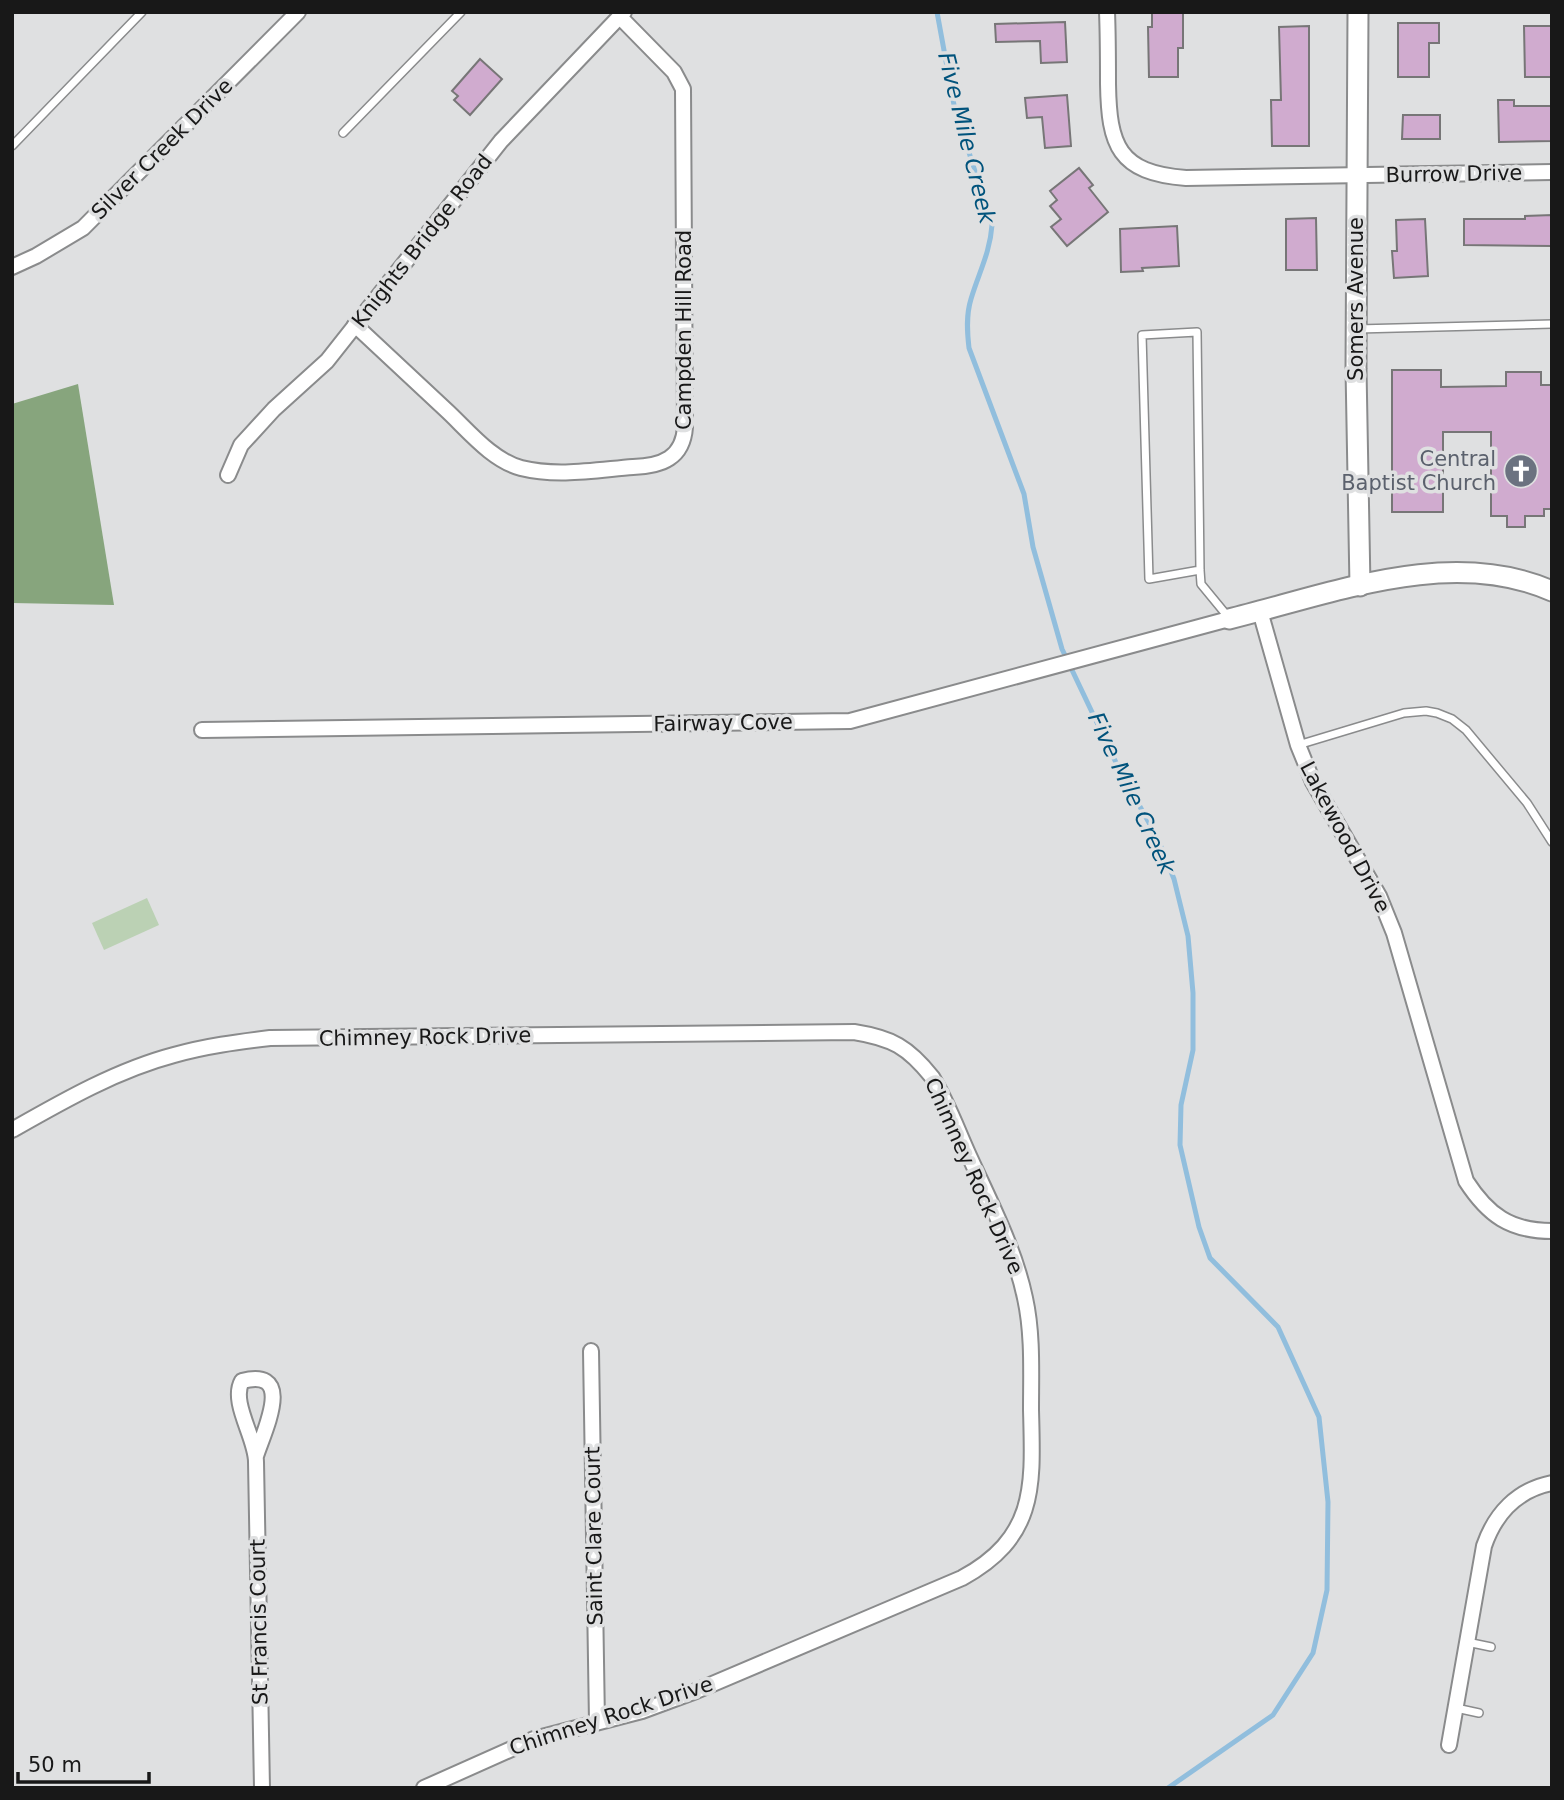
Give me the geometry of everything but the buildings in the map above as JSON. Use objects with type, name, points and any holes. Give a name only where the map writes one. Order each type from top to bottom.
[{"type":"street","name":"Silver Creek Drive","points":[[12,267],[83,228],[298,12]]},
{"type":"street","name":"Burrow Drive","points":[[1107,12],[1111,130],[1124,156],[1148,172],[1163,177],[1185,178],[1552,172]]},
{"type":"street","name":"Somers Avenue","points":[[1357,12],[1356,329],[1360,586]]},
{"type":"street","name":"Campden Hill Road","points":[[355,325],[491,451],[519,467],[547,472],[645,467],[666,461],[677,452],[684,439],[685,427],[684,102],[680,81],[674,72],[622,15]]},
{"type":"street","name":"Knights Bridge Road","points":[[228,475],[241,445],[327,361],[500,141],[622,15]]},
{"type":"street","points":[[1229,619],[1360,586],[1439,571],[1500,576],[1552,591]]},
{"type":"street","name":"Lakewood Drive","points":[[1260,611],[1298,745],[1325,806],[1379,896],[1394,933],[1466,1181],[1479,1202],[1504,1222],[1528,1229],[1552,1231]]},
{"type":"street","name":"Fairway Cove","points":[[202,730],[850,721],[1229,619]]},
{"type":"street","name":"Chimney Rock Drive","points":[[12,1130],[126,1071],[172,1055],[219,1044],[270,1038],[854,1032],[891,1040],[916,1058],[936,1084],[1015,1262],[1030,1329],[1033,1471],[1027,1505],[1010,1540],[992,1559],[962,1578],[696,1691],[642,1711],[534,1739],[424,1788]]},
{"type":"street","name":"Saint Clare Court","points":[[591,1350],[597,1722]]},
{"type":"street","points":[[251,1378],[266,1381],[273,1389],[274,1399],[256,1456],[239,1402],[238,1388],[242,1381],[251,1378]]},
{"type":"street","name":"St Francis Court","points":[[256,1456],[262,1788]]},
{"type":"street","points":[[1450,1745],[1484,1546],[1490,1529],[1502,1512],[1520,1495],[1552,1483]]},
{"type":"lane","points":[[12,146],[142,12]]},
{"type":"lane","points":[[343,133],[461,12]]},
{"type":"lane","points":[[1356,329],[1552,324]]},
{"type":"lane","points":[[1200,570],[1149,579],[1142,335],[1197,332],[1200,570],[1200,584],[1229,619]]},
{"type":"lane","points":[[1298,745],[1404,713],[1437,713],[1452,719],[1466,730],[1527,803],[1552,842]]},
{"type":"lane","points":[[1467,1642],[1491,1647]]},
{"type":"lane","points":[[1456,1708],[1479,1713]]},
{"type":"green space","points":[[78,384],[114,605],[12,603],[12,404]]},
{"type":"green space","points":[[147,898],[159,925],[104,950],[92,923]]},
{"type":"waterway","name":"Five Mile Creek","points":[[937,12],[954,105],[992,225],[987,254],[969,305],[969,348],[1024,494],[1033,547],[1062,649],[1120,771],[1157,837],[1174,879],[1188,936],[1193,993],[1193,1050],[1181,1105],[1180,1145],[1199,1227],[1210,1258],[1278,1327],[1319,1417],[1328,1502],[1327,1590],[1313,1653],[1273,1715],[1168,1788]]},
{"type":"place","name":"Central Baptist Church","points":[[1521,471]]}]
